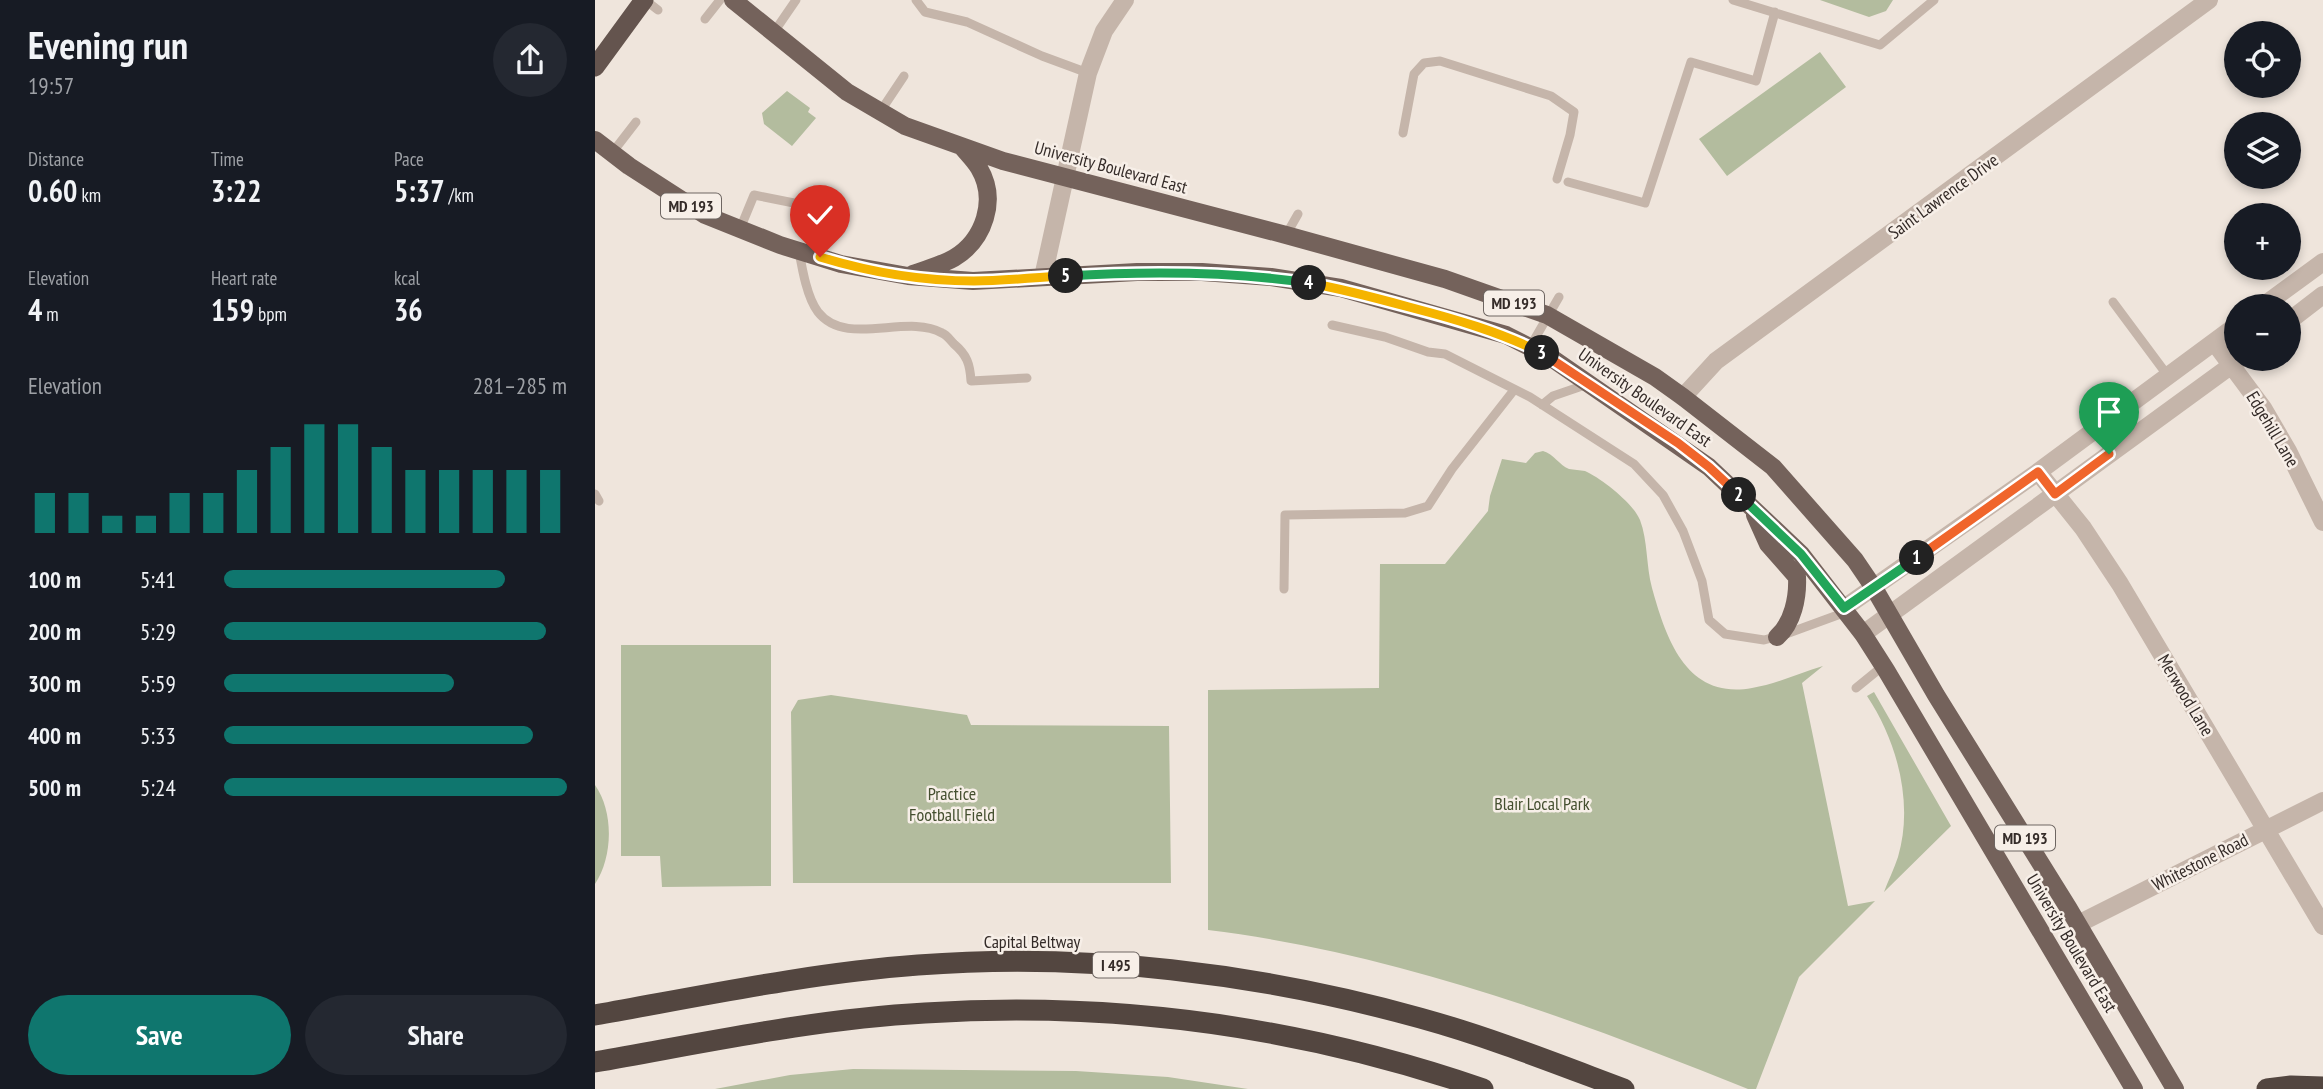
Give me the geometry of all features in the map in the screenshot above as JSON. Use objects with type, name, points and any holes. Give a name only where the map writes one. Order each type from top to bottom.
[{"type":"highway","points":[[595,67],[649,3]]},
{"type":"highway","name":"Capital Beltway","points":[[595,1015],[822,976],[919,965],[1020,962],[1112,965],[1212,975],[1312,992],[1421,1018],[1624,1089]]},
{"type":"highway","points":[[595,1062],[832,1023],[923,1013],[1022,1010],[1110,1013],[1213,1023],[1303,1038],[1412,1065],[1483,1089]]},
{"type":"highway","points":[[595,1074],[723,1040]]},
{"type":"highway","points":[[2267,1089],[2291,1086],[2323,1087]]},
{"type":"main road","name":"University Boulevard East","points":[[733,0],[847,92],[905,126],[1003,161],[1445,279],[1547,315],[1655,377],[1683,397],[1773,467],[1855,559],[2175,1089]]},
{"type":"main road","name":"University Boulevard East","points":[[595,140],[705,215],[841,264],[908,276],[974,281],[1137,272],[1202,272],[1271,277],[1341,288],[1506,335],[1553,359],[1709,467],[1801,554],[1863,634],[1883,666],[2134,1089]]},
{"type":"main road","points":[[908,276],[953,259],[969,246],[982,228],[988,205],[985,182],[979,167],[962,147]]},
{"type":"main road","points":[[1752,508],[1768,544],[1797,577],[1797,595],[1791,614],[1784,631],[1777,637]]},
{"type":"street","name":"Saint Lawrence Drive","points":[[1683,397],[1716,361],[2209,0]]},
{"type":"street","points":[[1043,277],[1088,73],[1100,39],[1117,4]]},
{"type":"street","points":[[2279,294],[2323,262]]},
{"type":"street","points":[[2301,312],[2323,295]]},
{"type":"street","points":[[1845,610],[2224,335]]},
{"type":"street","name":"Edgehill Lane","points":[[2214,342],[2224,351]]},
{"type":"street","points":[[1863,634],[2224,371]]},
{"type":"street","name":"Edgehill Lane","points":[[2241,371],[2288,451],[2323,522]]},
{"type":"street","name":"Merwood Lane","points":[[2038,472],[2083,528],[2120,584],[2323,926]]},
{"type":"street","name":"Whitestone Road","points":[[2078,925],[2263,829],[2323,801]]},
{"type":"lane","points":[[705,19],[720,0]]},
{"type":"lane","points":[[774,32],[796,0]]},
{"type":"lane","points":[[916,0],[925,12],[967,22],[1042,56],[1088,73]]},
{"type":"lane","points":[[1733,0],[1880,46],[1934,0]]},
{"type":"lane","points":[[1568,182],[1645,203],[1691,62],[1756,81],[1775,12]]},
{"type":"lane","points":[[1403,133],[1414,74],[1424,63],[1440,61],[1551,96],[1574,111],[1557,179]]},
{"type":"lane","points":[[880,112],[904,76]]},
{"type":"lane","points":[[612,153],[636,122]]},
{"type":"lane","points":[[740,229],[754,195],[795,204]]},
{"type":"lane","points":[[1286,235],[1298,214]]},
{"type":"lane","points":[[799,251],[817,312],[833,325],[862,329],[926,328],[943,333],[965,353],[971,381],[1027,378]]},
{"type":"lane","points":[[806,282],[806,301]]},
{"type":"lane","points":[[1530,347],[1559,297]]},
{"type":"lane","points":[[2113,302],[2168,376]]},
{"type":"lane","points":[[1332,325],[1385,337],[1428,352],[1445,354],[1542,405],[1634,464],[1663,495],[1683,531],[1696,564],[1709,620],[1725,634],[1765,640],[1845,610]]},
{"type":"lane","points":[[1542,405],[1553,396],[1588,384]]},
{"type":"lane","points":[[1284,589],[1285,515],[1405,513],[1428,506],[1452,469],[1514,390]]},
{"type":"lane","points":[[1856,688],[1883,666]]},
{"type":"green space","points":[[1820,0],[1893,0],[1886,11],[1869,17]]},
{"type":"green space","points":[[1820,52],[1846,87],[1727,176],[1699,139]]},
{"type":"green space","points":[[787,91],[810,108],[808,112],[816,118],[792,146],[764,124],[762,113]]},
{"type":"green space","name":"Blair Local Park","points":[[1543,451],[1569,469],[1585,471],[1599,479],[1624,499],[1636,513],[1644,536],[1652,588],[1664,626],[1682,661],[1695,675],[1710,684],[1729,689],[1752,688],[1823,666],[1802,683],[1848,906],[1875,901],[1799,977],[1756,1089],[1748,1089],[1550,1014],[1415,972],[1278,941],[1208,930],[1208,690],[1379,688],[1380,564],[1445,564],[1488,511],[1502,459],[1526,463],[1535,453]]},
{"type":"green space","points":[[621,645],[771,645],[771,886],[662,887],[660,856],[621,856]]},
{"type":"green space","points":[[1874,692],[1951,826],[1884,892],[1898,857],[1904,815],[1903,794],[1894,752],[1867,696]]},
{"type":"green space","name":"Practice Football Field","points":[[831,695],[967,715],[971,725],[1169,726],[1171,883],[793,883],[791,712],[798,700]]},
{"type":"green space","points":[[595,785],[606,808],[609,834],[605,861],[595,884]]},
{"type":"green space","points":[[853,1069],[1076,1071],[1168,1077],[1248,1089],[715,1089],[790,1075]]},
{"type":"route","points":[[820,257],[841,264],[908,276],[974,281],[1137,272],[1202,272],[1271,277],[1341,288],[1506,335],[1553,359],[1709,467],[1801,554],[1844,608],[2038,472],[2055,494],[2109,454]]}]
